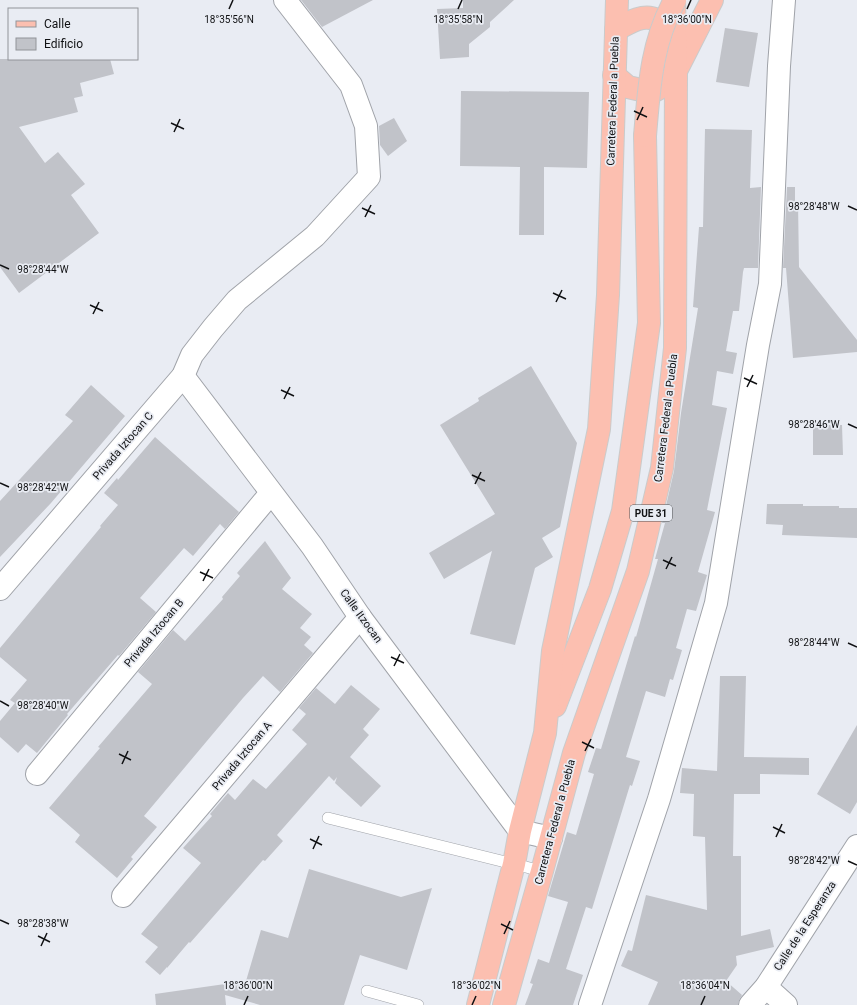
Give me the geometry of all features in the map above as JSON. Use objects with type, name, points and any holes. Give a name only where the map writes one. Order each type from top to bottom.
[{"type":"main road","name":"Carretera Federal a Puebla","points":[[478,1005],[514,864],[520,831],[544,733],[553,651],[599,429],[608,295],[617,0]]},
{"type":"main road","name":"Carretera Federal a Puebla","points":[[504,1005],[574,753],[638,571],[662,468],[675,348],[675,0]]},
{"type":"main road","points":[[544,733],[600,590],[623,511],[649,323],[645,136],[650,79],[656,48],[666,16],[675,0]]},
{"type":"main road","points":[[614,76],[628,87],[641,90],[656,90],[665,85],[676,71],[712,0]]},
{"type":"main road","points":[[616,30],[630,22],[643,18],[657,20],[675,34]]},
{"type":"street","points":[[184,376],[192,354],[237,300],[315,236],[369,177],[366,126],[351,85],[284,0]]},
{"type":"street","points":[[590,1005],[659,799],[716,603],[770,284],[779,66],[784,0]]},
{"type":"street","name":"Calle Itzocan","points":[[184,376],[312,546],[360,617],[520,831]]},
{"type":"street","name":"Privada Iztocan C","points":[[0,589],[184,376]]},
{"type":"street","name":"Privada Iztocan B","points":[[37,774],[272,493]]},
{"type":"street","name":"Privada Iztocan A","points":[[123,896],[360,617]]},
{"type":"street","points":[[520,831],[551,838]]},
{"type":"street","name":"Calle de la Esperanza","points":[[750,1005],[775,998],[857,846]]},
{"type":"lane","points":[[328,818],[542,871]]},
{"type":"lane","points":[[367,991],[418,1005]]},
{"type":"building","points":[[301,0],[373,0],[322,27]]},
{"type":"building","points":[[463,0],[514,0],[490,22],[490,27],[469,44],[469,57],[440,59],[437,9],[463,8]]},
{"type":"building","points":[[725,28],[758,33],[749,87],[716,82]]},
{"type":"building","points":[[0,59],[110,60],[114,74],[80,83],[83,96],[74,98],[78,112],[19,127],[45,163],[58,152],[85,184],[71,195],[99,233],[19,293],[0,267]]},
{"type":"building","points":[[461,91],[589,92],[587,168],[544,167],[544,235],[519,235],[520,167],[460,166]]},
{"type":"building","points":[[394,118],[407,141],[388,156],[380,145],[379,126]]},
{"type":"building","points":[[705,129],[752,130],[750,188],[761,187],[758,268],[744,268],[739,311],[733,311],[726,351],[737,353],[733,374],[717,371],[712,405],[727,408],[707,510],[715,512],[698,572],[707,575],[696,611],[687,609],[676,648],[682,650],[673,680],[670,679],[665,697],[646,691],[626,757],[640,761],[632,786],[630,785],[592,909],[586,907],[566,969],[583,975],[573,1005],[525,1005],[533,984],[530,983],[538,959],[549,963],[568,902],[548,896],[567,832],[576,835],[594,774],[588,772],[596,748],[601,749],[635,636],[636,637],[658,559],[655,559],[665,523],[662,523],[674,471],[681,413],[698,308],[693,307],[699,227],[703,227]]},
{"type":"building","points":[[787,187],[795,187],[795,202],[798,202],[799,267],[857,340],[857,352],[793,358],[786,268],[783,268]]},
{"type":"building","points":[[531,366],[577,443],[560,527],[542,538],[553,557],[535,568],[515,645],[470,634],[492,551],[444,579],[429,553],[495,514],[440,425],[479,401],[478,398]]},
{"type":"building","points":[[91,385],[125,416],[51,503],[0,557],[0,501],[73,421],[65,415]]},
{"type":"building","points":[[813,425],[842,425],[843,455],[813,455]]},
{"type":"building","points":[[155,437],[239,512],[225,529],[220,524],[193,556],[184,548],[140,598],[156,612],[67,714],[68,715],[37,753],[26,744],[18,753],[0,737],[0,721],[15,703],[10,700],[27,680],[0,657],[0,648],[118,505],[104,493],[117,478],[118,480]]},
{"type":"building","points":[[767,504],[803,504],[803,506],[839,506],[839,508],[857,508],[857,538],[782,535],[783,525],[766,524]]},
{"type":"building","points":[[265,541],[291,578],[282,589],[312,614],[300,628],[311,637],[304,645],[313,653],[280,692],[263,676],[243,698],[144,816],[157,827],[131,857],[133,859],[117,878],[75,842],[80,835],[49,808],[100,748],[98,747],[152,684],[138,672],[173,630],[185,641],[223,599],[222,597],[240,576],[237,573]]},
{"type":"building","points":[[720,676],[746,676],[744,757],[809,758],[809,775],[760,774],[760,794],[734,794],[733,856],[741,856],[741,936],[770,929],[774,947],[736,956],[737,965],[726,981],[742,995],[738,1005],[648,1005],[658,982],[621,966],[628,950],[632,951],[646,895],[707,910],[705,837],[693,836],[694,794],[680,793],[682,768],[717,771]]},
{"type":"building","points":[[351,685],[380,709],[363,729],[369,735],[350,757],[381,786],[361,807],[335,783],[337,777],[334,781],[329,776],[277,835],[283,841],[265,861],[263,860],[160,975],[145,962],[158,947],[141,934],[201,863],[183,848],[212,816],[210,814],[228,793],[235,800],[253,779],[266,789],[307,744],[292,730],[306,714],[299,708],[316,688],[335,704]]},
{"type":"building","points":[[857,725],[857,802],[850,814],[817,794]]},
{"type":"building","points":[[309,869],[401,897],[432,888],[407,970],[360,955],[344,1005],[260,1005],[225,995],[226,1005],[156,1005],[155,994],[246,981],[261,930],[288,938]]}]
